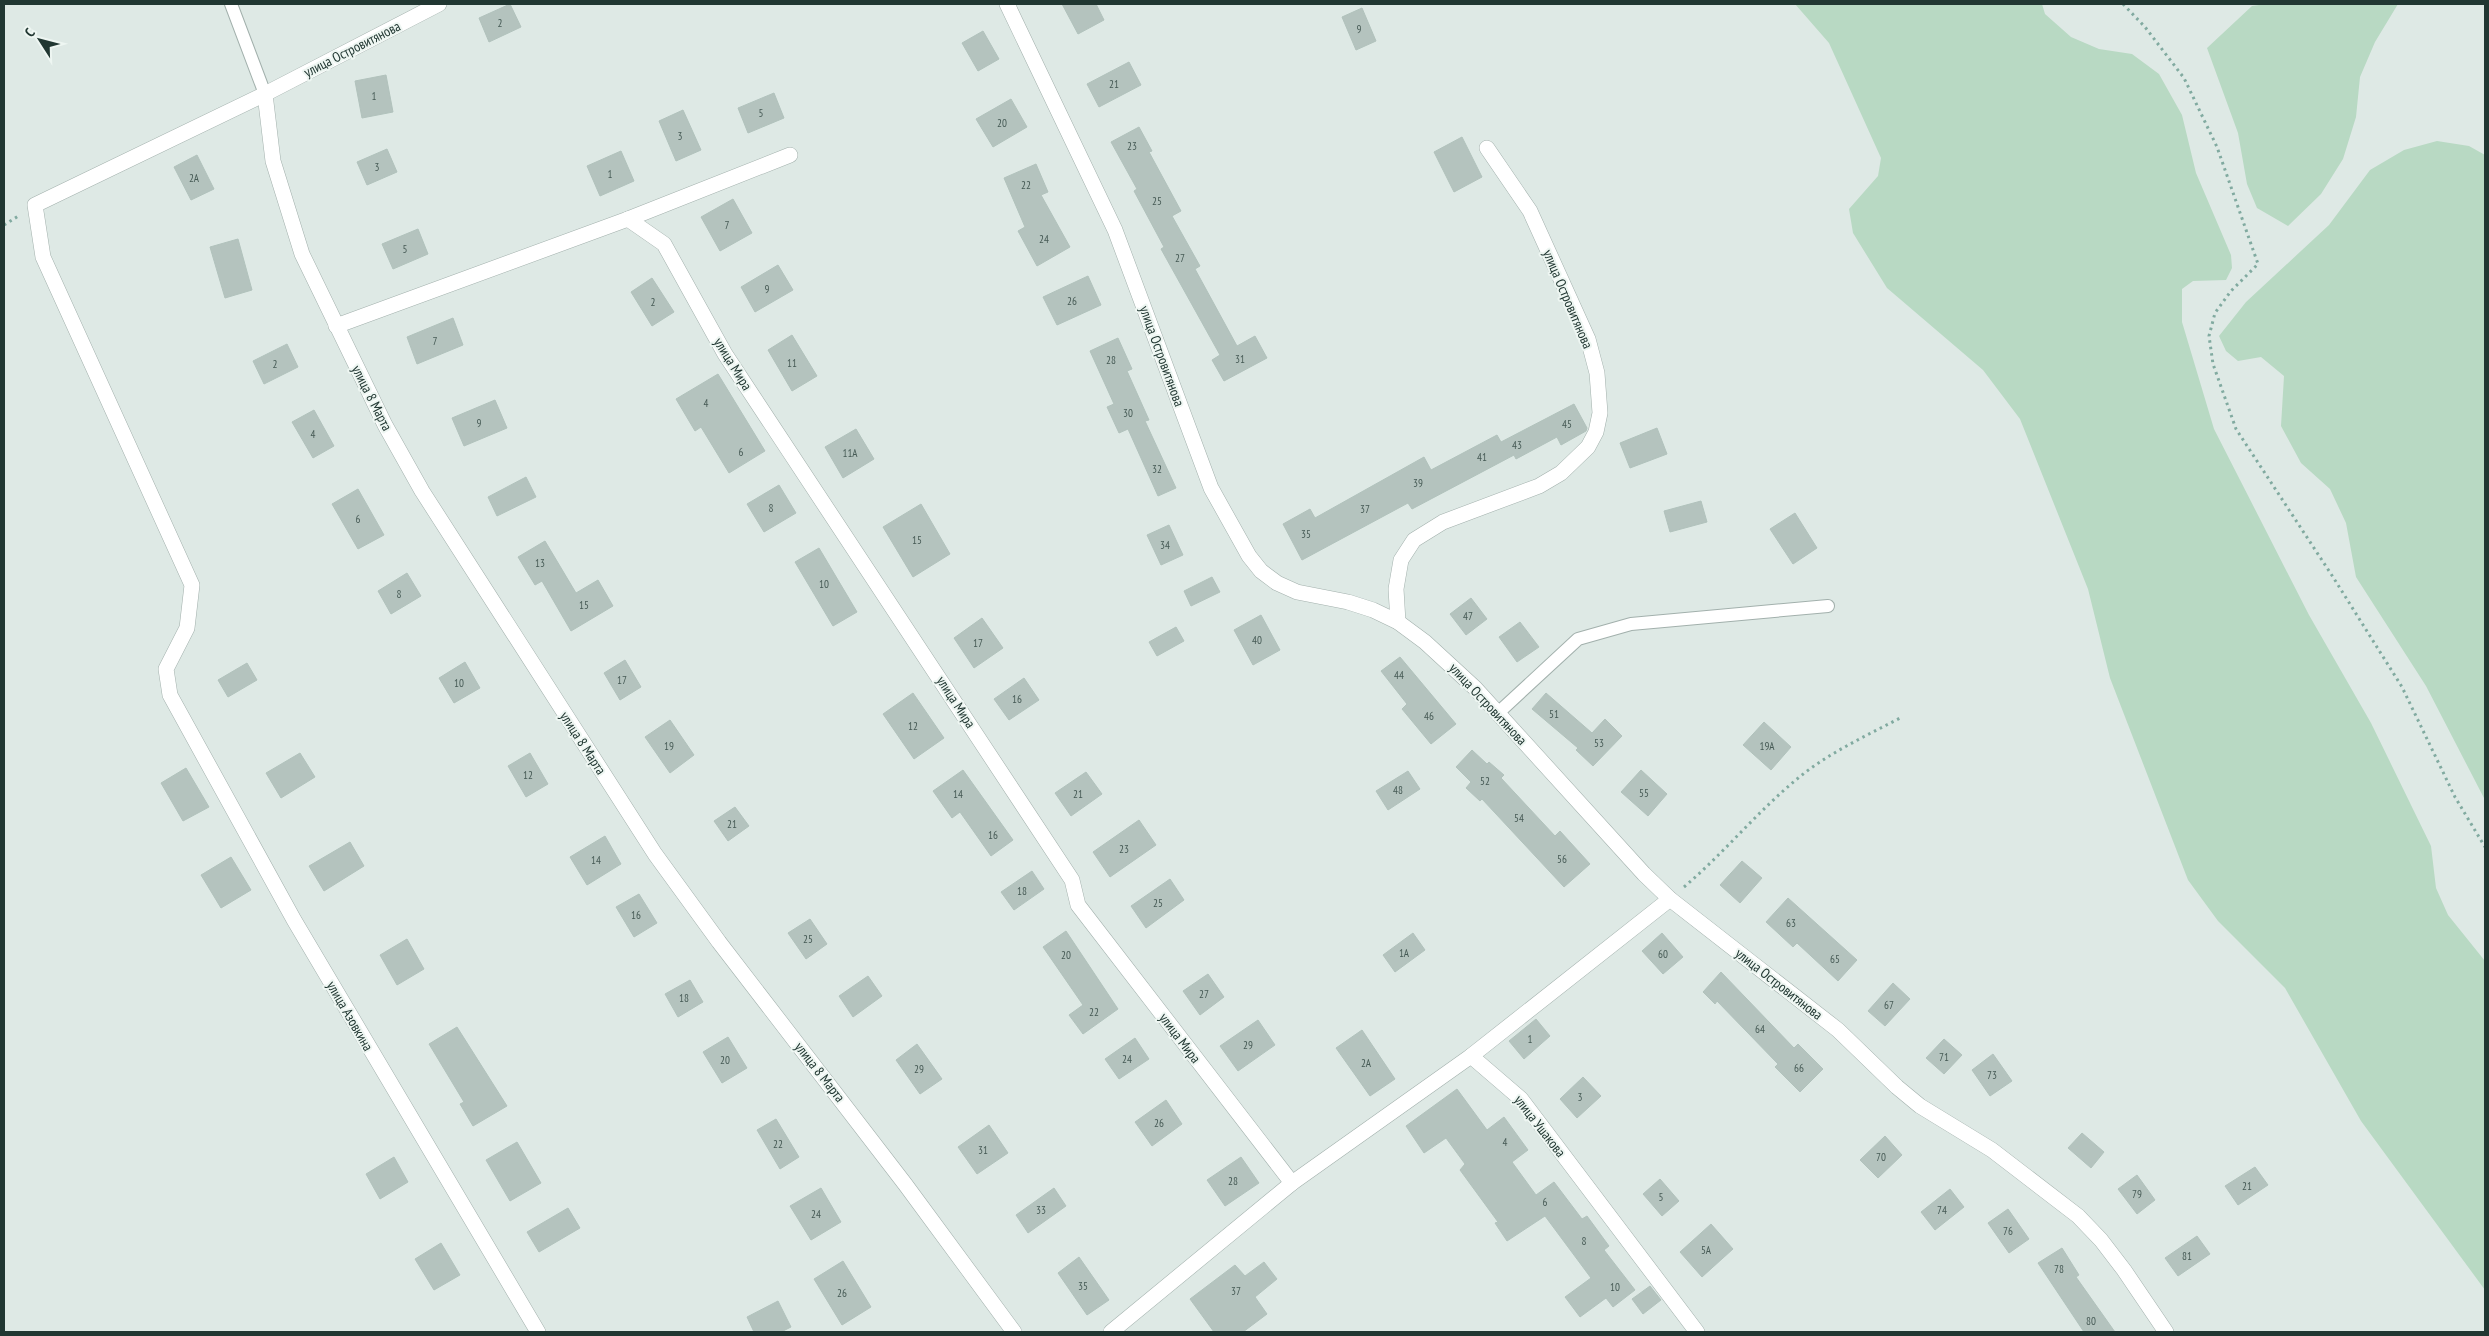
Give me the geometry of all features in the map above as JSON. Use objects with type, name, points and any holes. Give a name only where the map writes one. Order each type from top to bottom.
[{"type":"street","name":"улица Островитянова","points":[[170,695],[166,669],[187,628],[192,585],[43,257],[35,205],[266,94],[439,4]]},
{"type":"street","name":"улица Островитянова","points":[[1007,4],[1115,230],[1211,488],[1249,556],[1261,572],[1277,583],[1297,592],[1348,602],[1398,622],[1452,665],[1644,874],[1670,899],[1838,1030],[1897,1087],[1920,1106],[1992,1150],[2078,1216],[2101,1240],[2124,1270],[2166,1332]]},
{"type":"street","name":"улица 8 Марта","points":[[266,94],[273,161],[285,207],[302,254],[385,425],[422,491],[655,854],[719,942],[906,1184],[1014,1332]]},
{"type":"street","name":"улица Островитянова","points":[[1398,622],[1396,589],[1401,560],[1414,540],[1444,522],[1539,486],[1561,473],[1578,459],[1588,447],[1596,432],[1600,413],[1598,380],[1588,339],[1530,211],[1486,148]]},
{"type":"street","points":[[336,326],[628,219],[790,155]]},
{"type":"street","name":"улица Мира","points":[[628,219],[664,244],[725,354],[1072,880],[1078,905],[1292,1183]]},
{"type":"street","name":"улица Азовкина","points":[[170,695],[294,920],[538,1332]]},
{"type":"street","points":[[1111,1332],[1292,1183],[1471,1056],[1670,899]]},
{"type":"street","name":"улица Ушакова","points":[[1471,1056],[1521,1099],[1697,1332]]},
{"type":"lane","points":[[232,4],[266,94]]},
{"type":"lane","points":[[1498,714],[1578,639],[1631,624],[1828,606]]},
{"type":"path","points":[[2123,4],[2145,27],[2184,78],[2217,147],[2258,264],[2231,291],[2215,313],[2209,336],[2213,364],[2236,429],[2333,577],[2402,688],[2455,797],[2485,847]]},
{"type":"path","points":[[1670,899],[1798,778],[1820,762],[1902,717]]},
{"type":"green space","points":[[1795,4],[2042,4],[2045,14],[2071,37],[2099,49],[2132,54],[2159,74],[2182,115],[2196,173],[2231,255],[2232,268],[2226,280],[2193,281],[2182,289],[2182,322],[2214,429],[2309,615],[2371,723],[2431,846],[2436,888],[2448,915],[2485,961],[2485,1290],[2361,1121],[2285,988],[2218,921],[2188,880],[2110,678],[2088,589],[2020,419],[1983,370],[1887,288],[1853,233],[1849,209],[1878,176],[1881,158],[1829,43]]},
{"type":"green space","points":[[2266,4],[2398,4],[2375,42],[2360,77],[2356,117],[2343,159],[2321,194],[2288,226],[2257,208],[2247,184],[2238,133],[2207,48],[2252,6]]},
{"type":"green space","points":[[2437,141],[2469,146],[2485,155],[2485,800],[2426,686],[2356,577],[2346,523],[2330,489],[2301,463],[2281,426],[2284,376],[2261,357],[2238,361],[2226,351],[2219,336],[2246,302],[2329,225],[2370,170],[2404,150]]},
{"type":"building","points":[[510,4],[521,27],[489,42],[479,18]]},
{"type":"building","points":[[1062,4],[1096,4],[1104,20],[1078,34]]},
{"type":"building","points":[[1362,8],[1376,41],[1356,50],[1342,17]]},
{"type":"building","points":[[983,31],[999,59],[978,71],[962,43]]},
{"type":"building","points":[[1129,62],[1141,85],[1099,107],[1087,84]]},
{"type":"building","points":[[386,75],[393,112],[362,118],[355,81]]},
{"type":"building","points":[[774,93],[784,118],[748,133],[738,108]]},
{"type":"building","points":[[1011,99],[1027,127],[993,147],[976,119]]},
{"type":"building","points":[[683,110],[701,150],[676,161],[659,121]]},
{"type":"building","points":[[1139,127],[1152,151],[1149,152],[1181,211],[1172,216],[1200,266],[1195,269],[1237,346],[1255,336],[1267,358],[1224,381],[1212,360],[1220,355],[1161,249],[1164,247],[1134,191],[1137,189],[1111,142]]},
{"type":"building","points":[[1462,137],[1482,177],[1454,192],[1434,152]]},
{"type":"building","points":[[387,149],[397,172],[367,185],[357,162]]},
{"type":"building","points":[[621,151],[634,181],[600,196],[587,166]]},
{"type":"building","points":[[197,155],[214,189],[191,200],[174,167]]},
{"type":"building","points":[[1036,164],[1048,192],[1041,195],[1070,247],[1037,266],[1018,231],[1025,227],[1004,178]]},
{"type":"building","points":[[733,199],[752,233],[720,251],[701,217]]},
{"type":"building","points":[[418,229],[428,254],[393,269],[382,244]]},
{"type":"building","points":[[238,239],[252,290],[225,298],[210,247]]},
{"type":"building","points":[[778,265],[793,290],[755,312],[741,287]]},
{"type":"building","points":[[1088,276],[1101,305],[1057,325],[1043,297]]},
{"type":"building","points":[[652,278],[674,312],[652,326],[631,292]]},
{"type":"building","points":[[453,318],[463,345],[417,364],[407,337]]},
{"type":"building","points":[[792,335],[817,376],[792,391],[768,350]]},
{"type":"building","points":[[1118,338],[1132,369],[1127,371],[1149,420],[1145,421],[1176,488],[1158,496],[1128,429],[1119,433],[1107,407],[1114,404],[1090,351]]},
{"type":"building","points":[[287,344],[298,367],[264,384],[253,361]]},
{"type":"building","points":[[718,374],[765,451],[729,473],[701,427],[695,431],[676,399]]},
{"type":"building","points":[[495,400],[507,428],[464,446],[452,418]]},
{"type":"building","points":[[1574,404],[1587,428],[1586,431],[1561,445],[1557,437],[1516,459],[1514,455],[1412,509],[1408,503],[1302,560],[1283,524],[1310,509],[1315,518],[1424,457],[1431,470],[1497,435],[1501,442]]},
{"type":"building","points":[[314,410],[334,446],[313,458],[292,422]]},
{"type":"building","points":[[1657,428],[1667,454],[1630,468],[1620,443]]},
{"type":"building","points":[[856,429],[874,459],[843,478],[825,447]]},
{"type":"building","points":[[526,477],[536,497],[497,516],[488,497]]},
{"type":"building","points":[[779,485],[796,513],[764,532],[747,504]]},
{"type":"building","points":[[358,489],[384,535],[358,549],[332,504]]},
{"type":"building","points":[[1701,501],[1707,522],[1670,532],[1664,511]]},
{"type":"building","points":[[921,504],[950,554],[913,577],[883,527]]},
{"type":"building","points":[[1795,513],[1817,548],[1793,564],[1770,529]]},
{"type":"building","points":[[1169,525],[1183,555],[1161,565],[1147,535]]},
{"type":"building","points":[[545,541],[576,593],[598,580],[613,606],[571,631],[542,581],[535,585],[518,557]]},
{"type":"building","points":[[819,548],[857,612],[833,626],[795,562]]},
{"type":"building","points":[[407,573],[421,596],[391,614],[378,591]]},
{"type":"building","points":[[1212,577],[1220,592],[1191,606],[1184,591]]},
{"type":"building","points":[[1471,598],[1487,619],[1466,635],[1450,614]]},
{"type":"building","points":[[1261,615],[1280,650],[1253,665],[1234,630]]},
{"type":"building","points":[[982,618],[1003,648],[974,668],[954,638]]},
{"type":"building","points":[[1520,622],[1539,647],[1517,662],[1499,637]]},
{"type":"building","points":[[1176,627],[1184,641],[1157,656],[1149,642]]},
{"type":"building","points":[[1400,657],[1456,724],[1431,744],[1402,709],[1407,704],[1381,671]]},
{"type":"building","points":[[625,660],[641,687],[620,700],[604,673]]},
{"type":"building","points":[[465,662],[480,688],[454,703],[439,678]]},
{"type":"building","points":[[247,663],[257,680],[228,697],[218,680]]},
{"type":"building","points":[[1024,678],[1039,700],[1009,720],[994,699]]},
{"type":"building","points":[[913,693],[944,738],[914,759],[883,714]]},
{"type":"building","points":[[1546,693],[1592,733],[1605,719],[1622,736],[1593,766],[1576,750],[1578,748],[1532,709]]},
{"type":"building","points":[[670,720],[694,755],[670,773],[645,737]]},
{"type":"building","points":[[1764,722],[1791,747],[1771,770],[1743,745]]},
{"type":"building","points":[[1472,750],[1487,764],[1489,762],[1504,775],[1501,778],[1555,836],[1560,831],[1590,864],[1564,887],[1482,799],[1480,801],[1466,788],[1471,782],[1456,767]]},
{"type":"building","points":[[300,753],[315,777],[281,798],[266,773]]},
{"type":"building","points":[[530,753],[548,784],[526,797],[508,766]]},
{"type":"building","points":[[186,768],[209,807],[183,821],[161,783]]},
{"type":"building","points":[[963,770],[1013,840],[991,856],[960,812],[952,818],[933,791]]},
{"type":"building","points":[[1641,770],[1667,794],[1648,816],[1621,792]]},
{"type":"building","points":[[1408,771],[1420,789],[1388,810],[1376,791]]},
{"type":"building","points":[[1086,772],[1102,794],[1071,816],[1055,793]]},
{"type":"building","points":[[735,807],[749,826],[728,841],[714,821]]},
{"type":"building","points":[[1139,820],[1156,845],[1110,877],[1093,852]]},
{"type":"building","points":[[605,836],[621,864],[587,885],[570,857]]},
{"type":"building","points":[[350,842],[364,866],[324,891],[309,866]]},
{"type":"building","points":[[231,857],[251,890],[221,908],[201,875]]},
{"type":"building","points":[[1742,861],[1762,878],[1740,903],[1720,885]]},
{"type":"building","points":[[1032,871],[1044,889],[1014,910],[1001,892]]},
{"type":"building","points":[[1170,879],[1184,900],[1146,928],[1131,906]]},
{"type":"building","points":[[639,894],[657,923],[634,937],[616,907]]},
{"type":"building","points":[[1788,898],[1857,960],[1838,981],[1797,943],[1793,947],[1766,922]]},
{"type":"building","points":[[810,919],[827,944],[806,959],[788,933]]},
{"type":"building","points":[[1066,931],[1118,1009],[1083,1034],[1069,1015],[1083,1005],[1043,947]]},
{"type":"building","points":[[1413,933],[1425,950],[1395,972],[1383,955]]},
{"type":"building","points":[[1662,933],[1683,957],[1663,974],[1642,951]]},
{"type":"building","points":[[407,939],[424,969],[397,985],[380,955]]},
{"type":"building","points":[[1721,972],[1794,1048],[1798,1044],[1823,1069],[1800,1092],[1775,1067],[1778,1064],[1717,1001],[1715,1004],[1703,992]]},
{"type":"building","points":[[1208,974],[1224,997],[1200,1015],[1183,991]]},
{"type":"building","points":[[868,976],[882,996],[853,1017],[839,996]]},
{"type":"building","points":[[690,980],[703,1002],[678,1017],[665,994]]},
{"type":"building","points":[[1893,983],[1910,999],[1885,1026],[1868,1011]]},
{"type":"building","points":[[1536,1019],[1550,1036],[1524,1059],[1509,1041]]},
{"type":"building","points":[[1258,1020],[1275,1045],[1238,1071],[1220,1046]]},
{"type":"building","points":[[457,1027],[507,1106],[473,1126],[460,1104],[464,1102],[429,1044]]},
{"type":"building","points":[[1362,1030],[1395,1079],[1370,1096],[1336,1048]]},
{"type":"building","points":[[728,1037],[747,1068],[722,1083],[703,1052]]},
{"type":"building","points":[[1135,1038],[1149,1059],[1119,1079],[1105,1059]]},
{"type":"building","points":[[1944,1039],[1962,1055],[1944,1074],[1926,1058]]},
{"type":"building","points":[[917,1044],[942,1079],[920,1094],[896,1060]]},
{"type":"building","points":[[1993,1054],[2012,1081],[1990,1096],[1972,1070]]},
{"type":"building","points":[[1583,1077],[1601,1096],[1577,1118],[1560,1099]]},
{"type":"building","points":[[1457,1089],[1487,1130],[1504,1117],[1528,1150],[1512,1162],[1536,1195],[1554,1182],[1582,1219],[1587,1216],[1609,1246],[1604,1250],[1635,1290],[1613,1307],[1606,1298],[1580,1317],[1565,1297],[1591,1278],[1545,1216],[1507,1241],[1495,1223],[1498,1222],[1460,1170],[1465,1164],[1446,1138],[1424,1153],[1406,1126]]},
{"type":"building","points":[[1166,1100],[1182,1124],[1152,1146],[1135,1122]]},
{"type":"building","points":[[776,1119],[799,1157],[780,1169],[757,1130]]},
{"type":"building","points":[[989,1125],[1008,1153],[977,1174],[958,1147]]},
{"type":"building","points":[[2082,1133],[2104,1152],[2091,1168],[2068,1148]]},
{"type":"building","points":[[1885,1136],[1902,1155],[1878,1178],[1860,1160]]},
{"type":"building","points":[[517,1142],[541,1183],[510,1201],[486,1160]]},
{"type":"building","points":[[394,1157],[408,1182],[380,1199],[366,1174]]},
{"type":"building","points":[[1241,1157],[1259,1183],[1225,1206],[1207,1180]]},
{"type":"building","points":[[2255,1167],[2268,1185],[2238,1205],[2225,1186]]},
{"type":"building","points":[[2137,1175],[2155,1200],[2137,1214],[2118,1189]]},
{"type":"building","points":[[1660,1179],[1679,1201],[1662,1216],[1643,1194]]},
{"type":"building","points":[[821,1188],[841,1222],[811,1240],[790,1206]]},
{"type":"building","points":[[1054,1188],[1066,1206],[1028,1233],[1016,1215]]},
{"type":"building","points":[[1950,1189],[1964,1207],[1935,1230],[1921,1212]]},
{"type":"building","points":[[568,1208],[580,1228],[539,1252],[527,1232]]},
{"type":"building","points":[[2008,1209],[2029,1239],[2009,1253],[1988,1223]]},
{"type":"building","points":[[1711,1224],[1733,1249],[1702,1277],[1680,1252]]},
{"type":"building","points":[[2197,1236],[2210,1254],[2178,1276],[2165,1258]]},
{"type":"building","points":[[441,1243],[460,1275],[434,1290],[415,1259]]},
{"type":"building","points":[[2062,1248],[2079,1275],[2076,1277],[2115,1332],[2084,1332],[2038,1263]]},
{"type":"building","points":[[1079,1257],[1109,1300],[1087,1315],[1058,1273]]},
{"type":"building","points":[[843,1261],[871,1307],[842,1325],[814,1279]]},
{"type":"building","points":[[1264,1262],[1277,1279],[1255,1297],[1267,1314],[1243,1332],[1214,1332],[1190,1299],[1235,1265],[1245,1276]]},
{"type":"building","points":[[1650,1286],[1661,1300],[1643,1314],[1632,1299]]},
{"type":"building","points":[[778,1301],[791,1327],[781,1332],[754,1332],[747,1317]]}]
